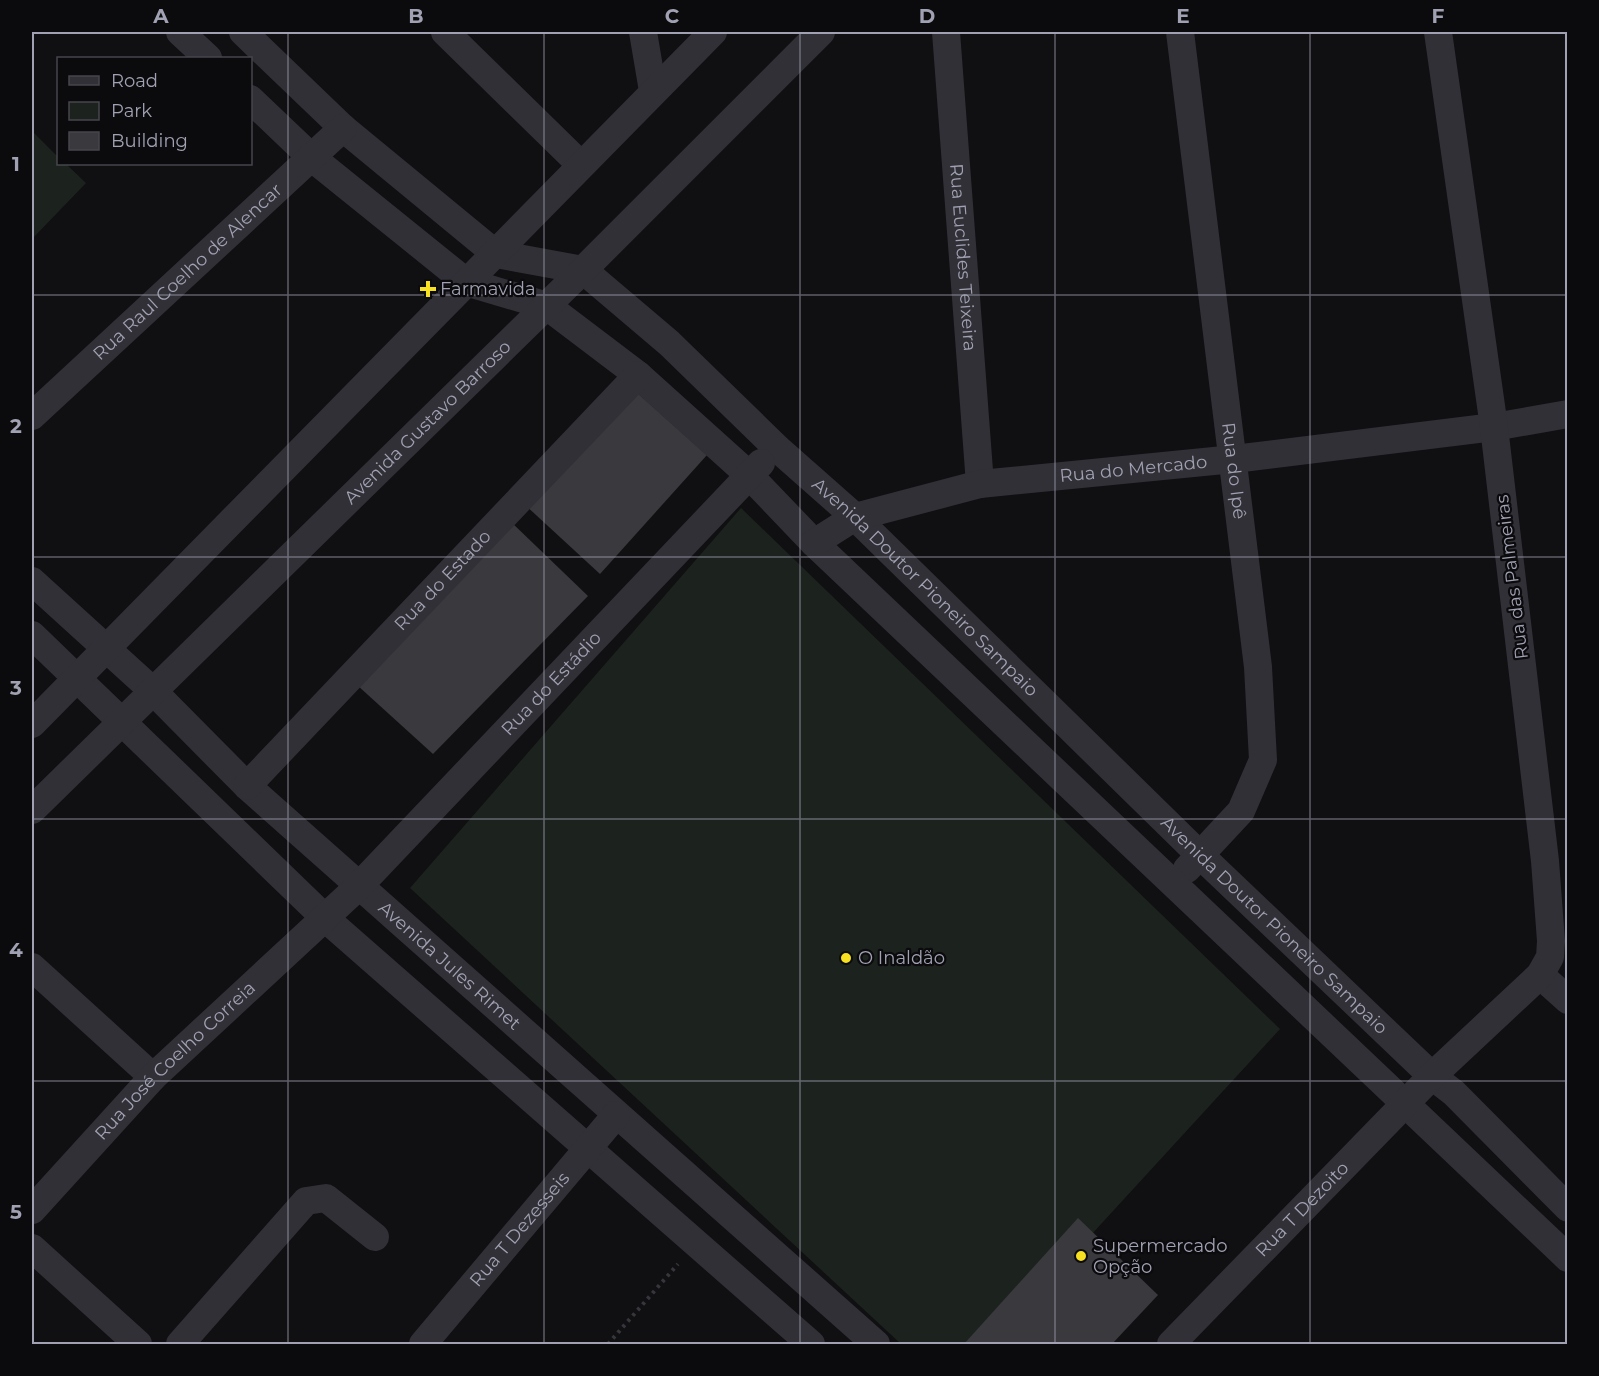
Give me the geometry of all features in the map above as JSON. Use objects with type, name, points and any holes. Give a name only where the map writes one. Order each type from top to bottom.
[{"type":"street","points":[[180,32],[207,57]]},
{"type":"street","name":"Avenida Doutor Pioneiro Sampaio","points":[[243,32],[343,128],[496,254],[583,270],[669,343],[778,449],[855,517],[1200,855],[1432,1076],[1454,1093],[1568,1208]]},
{"type":"street","points":[[445,32],[581,165]]},
{"type":"street","points":[[644,32],[653,91]]},
{"type":"street","points":[[32,724],[713,32]]},
{"type":"street","name":"Avenida Gustavo Barroso","points":[[32,810],[547,306],[821,32]]},
{"type":"street","name":"Rua Euclides Teixeira","points":[[946,32],[980,484]]},
{"type":"street","name":"Rua do Ipê","points":[[1174,882],[1242,811],[1263,760],[1258,667],[1180,32]]},
{"type":"street","name":"Rua das Palmeiras","points":[[1432,1076],[1540,975],[1550,957],[1545,861],[1494,427],[1438,32]]},
{"type":"street","points":[[252,101],[311,157],[466,282],[547,306],[638,375],[748,474],[814,543],[1568,1258]]},
{"type":"street","name":"Rua Raul Coelho de Alencar","points":[[32,416],[343,128]]},
{"type":"street","name":"Rua do Estado","points":[[247,786],[638,375]]},
{"type":"street","name":"Rua do Mercado","points":[[814,543],[855,517],[980,484],[1234,459],[1494,427],[1568,414]]},
{"type":"street","name":"Rua do Estádio","points":[[326,919],[748,474],[778,449]]},
{"type":"street","name":"Avenida Jules Rimet","points":[[32,581],[153,691],[247,786],[358,887],[876,1344]]},
{"type":"street","points":[[32,634],[326,919],[695,1245],[811,1344]]},
{"type":"street","name":"Rua José Coelho Correia","points":[[32,1210],[153,1077],[326,919]]},
{"type":"street","points":[[32,967],[153,1077]]},
{"type":"street","points":[[1540,975],[1568,1000]]},
{"type":"street","points":[[475,1050],[506,1017]]},
{"type":"street","name":"Rua T Dezoito","points":[[1171,1344],[1432,1076]]},
{"type":"street","name":"Rua T Dezesseis","points":[[423,1344],[616,1115]]},
{"type":"street","points":[[180,1344],[306,1201],[326,1198],[375,1237]]},
{"type":"street","points":[[32,1248],[138,1344]]},
{"type":"path","points":[[608,1344],[695,1245]]},
{"type":"green space","points":[[32,131],[57,156],[57,165],[67,165],[86,183],[32,239]]},
{"type":"green space","name":"O Inaldão","points":[[741,508],[1280,1029],[991,1344],[901,1344],[410,888]]},
{"type":"building","points":[[633,389],[707,455],[600,574],[523,503]]},
{"type":"building","points":[[509,520],[588,596],[433,754],[357,685]]},
{"type":"building","name":"Supermercado Opção","points":[[1078,1218],[1158,1295],[1112,1344],[964,1344]]},
{"type":"place","name":"Farmavida","points":[[428,289]]},
{"type":"place","name":"O Inaldão","points":[[846,958]]},
{"type":"place","name":"Supermercado Opção","points":[[1081,1256]]}]
